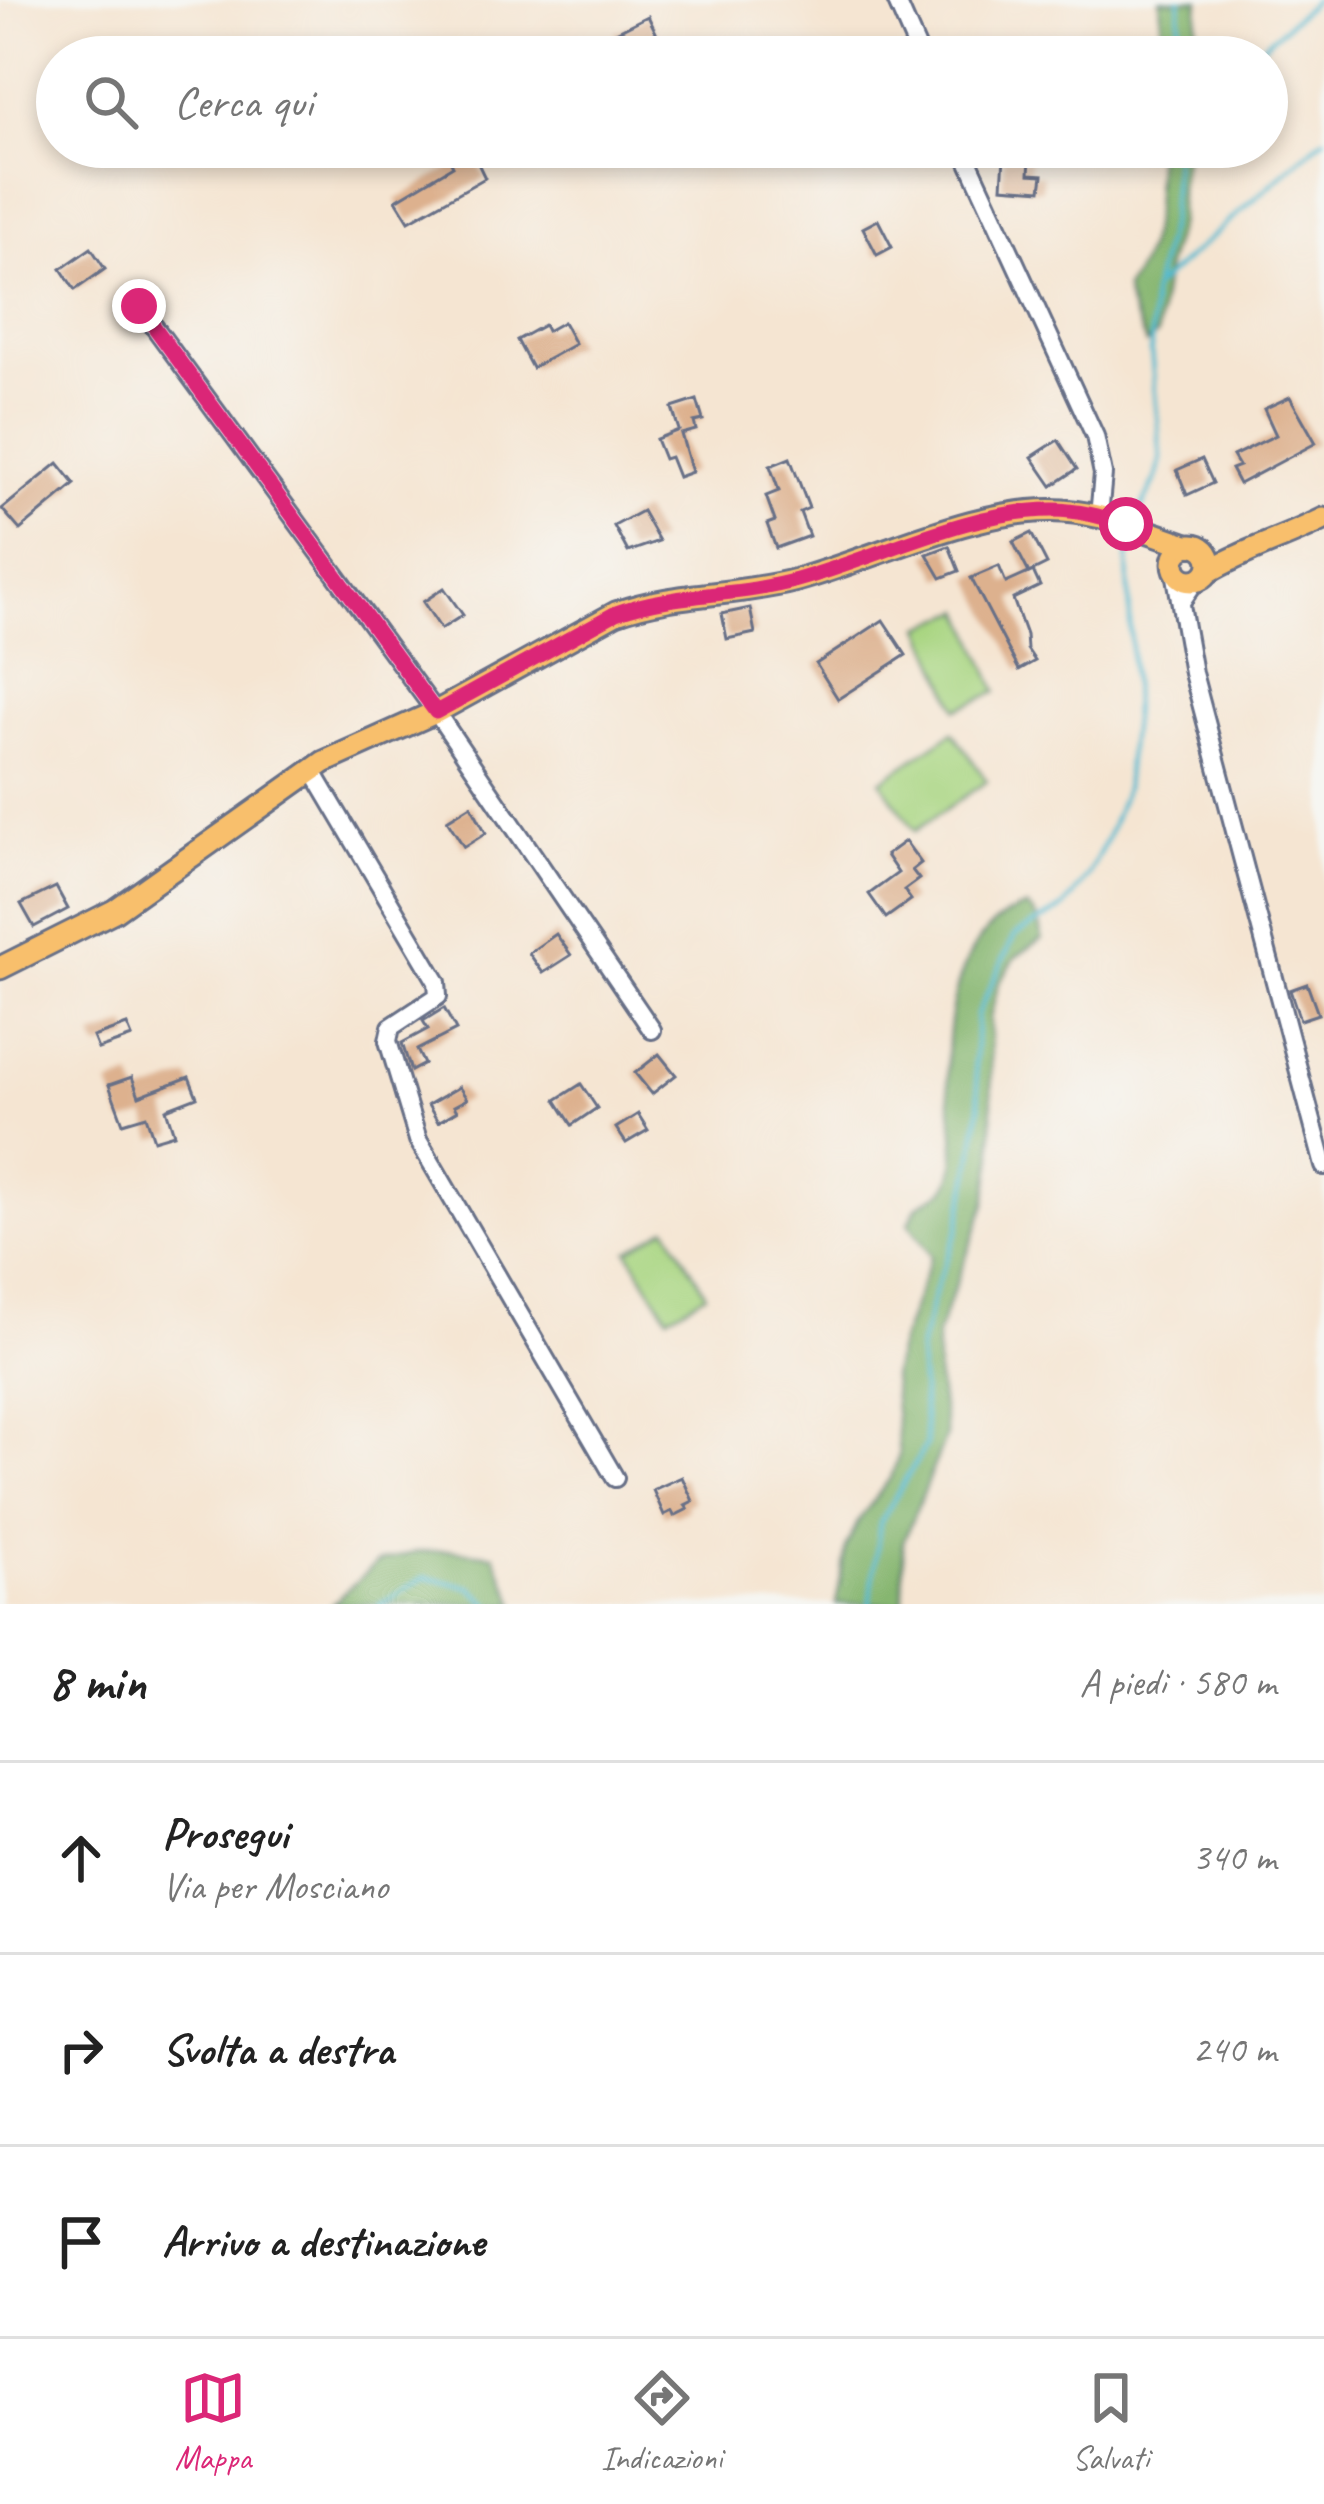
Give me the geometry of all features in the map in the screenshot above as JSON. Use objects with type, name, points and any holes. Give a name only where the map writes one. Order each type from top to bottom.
[{"type":"main road","points":[[0,968],[114,911],[312,770],[436,712],[643,602],[795,581],[1004,515],[1058,510],[1099,516],[1149,530],[1191,564],[1269,545],[1324,519]]},
{"type":"street","points":[[896,0],[912,36]]},
{"type":"street","points":[[972,168],[1095,436],[1103,484],[1099,516]]},
{"type":"street","points":[[139,306],[436,712],[652,1030]]},
{"type":"street","points":[[1191,564],[1181,602],[1193,673],[1324,1166]]},
{"type":"street","points":[[312,770],[437,982],[438,996],[391,1027],[388,1041],[418,1140],[614,1478]]},
{"type":"green space","points":[[1160,0],[1199,0],[1196,36],[1162,36]]},
{"type":"green space","points":[[1156,168],[1182,168],[1179,222],[1166,266],[1157,334],[1146,344],[1125,289],[1144,255],[1155,204]]},
{"type":"green space","points":[[963,610],[997,692],[957,709],[922,627]]},
{"type":"green space","points":[[953,732],[987,781],[915,831],[881,781]]},
{"type":"green space","points":[[1026,907],[1038,920],[1042,939],[1016,957],[999,983],[990,1018],[993,1156],[986,1204],[937,1334],[946,1436],[903,1542],[903,1604],[836,1604],[846,1547],[859,1520],[891,1477],[899,1455],[892,1377],[931,1256],[909,1223],[918,1206],[941,1192],[952,1176],[955,1142],[947,1059],[960,979],[984,933],[1003,917]]},
{"type":"green space","points":[[667,1227],[706,1294],[668,1316],[628,1251]]},
{"type":"green space","points":[[416,1552],[494,1555],[516,1604],[332,1604],[378,1562]]},
{"type":"building","points":[[648,16],[658,36],[616,36]]},
{"type":"building","points":[[450,168],[480,168],[485,178],[409,221],[396,200]]},
{"type":"building","points":[[1003,168],[1029,168],[1029,174],[1043,175],[1041,190],[1002,187]]},
{"type":"building","points":[[878,220],[892,247],[877,255],[863,228]]},
{"type":"building","points":[[91,248],[105,269],[75,290],[61,269]]},
{"type":"building","points":[[563,322],[575,344],[532,368],[517,340],[544,325],[547,331]]},
{"type":"building","points":[[1290,397],[1316,443],[1239,484],[1231,469],[1239,466],[1233,456],[1276,435],[1264,409]]},
{"type":"building","points":[[697,400],[703,420],[694,422],[696,430],[681,434],[692,472],[678,477],[656,439],[679,430],[672,408]]},
{"type":"building","points":[[1058,440],[1077,469],[1052,486],[1032,457]]},
{"type":"building","points":[[790,458],[809,508],[800,512],[809,536],[776,548],[767,524],[775,521],[766,496],[779,491],[770,466]]},
{"type":"building","points":[[1202,459],[1213,483],[1187,495],[1177,470]]},
{"type":"building","points":[[58,463],[75,484],[20,530],[2,509]]},
{"type":"building","points":[[642,511],[659,541],[628,552],[614,526]]},
{"type":"building","points":[[1031,533],[1047,564],[1029,573],[1013,542]]},
{"type":"building","points":[[949,546],[959,571],[941,578],[927,554]]},
{"type":"building","points":[[999,566],[1006,583],[1033,571],[1040,586],[1013,599],[1035,661],[1019,670],[971,578]]},
{"type":"building","points":[[444,588],[463,615],[441,629],[423,602]]},
{"type":"building","points":[[750,608],[755,633],[727,639],[722,614]]},
{"type":"building","points":[[883,620],[906,655],[838,699],[816,664]]},
{"type":"building","points":[[471,805],[486,833],[464,847],[447,820]]},
{"type":"building","points":[[905,841],[921,863],[912,870],[919,879],[904,890],[911,900],[886,918],[869,894],[898,873],[886,855]]},
{"type":"building","points":[[56,887],[68,909],[34,927],[21,904]]},
{"type":"building","points":[[556,934],[571,955],[543,973],[529,953]]},
{"type":"building","points":[[1307,984],[1318,1014],[1300,1020],[1290,990]]},
{"type":"building","points":[[444,1008],[456,1030],[417,1050],[424,1064],[411,1071],[402,1043],[428,1029],[423,1021]]},
{"type":"building","points":[[127,1025],[132,1037],[98,1049],[93,1037]]},
{"type":"building","points":[[659,1054],[676,1075],[652,1094],[635,1073]]},
{"type":"building","points":[[132,1077],[139,1096],[189,1077],[197,1097],[166,1109],[174,1134],[154,1140],[146,1116],[123,1123],[109,1085]]},
{"type":"building","points":[[581,1084],[597,1108],[572,1125],[556,1100]]},
{"type":"building","points":[[459,1087],[467,1099],[438,1122],[428,1105]]},
{"type":"building","points":[[638,1114],[648,1130],[626,1143],[616,1128]]},
{"type":"building","points":[[682,1477],[693,1501],[674,1516],[672,1511],[664,1515],[653,1490]]},
{"type":"waterway","points":[[1179,36],[1180,0]]},
{"type":"waterway","points":[[1274,36],[1315,0]]},
{"type":"waterway","points":[[1157,285],[1324,138]]},
{"type":"waterway","points":[[1137,517],[1161,458],[1151,351],[1152,295],[1170,219],[1174,168]]},
{"type":"waterway","points":[[870,1604],[880,1523],[926,1445],[919,1350],[958,1230],[970,1174],[980,1108],[975,1065],[977,1015],[1015,935],[1064,908],[1088,876],[1125,789],[1133,708],[1128,560],[1132,532]]},
{"type":"waterway","points":[[380,1604],[425,1577],[470,1587],[490,1604]]},
{"type":"route","points":[[139,306],[436,712],[643,602],[795,581],[1021,512],[1076,512],[1126,524]]}]
